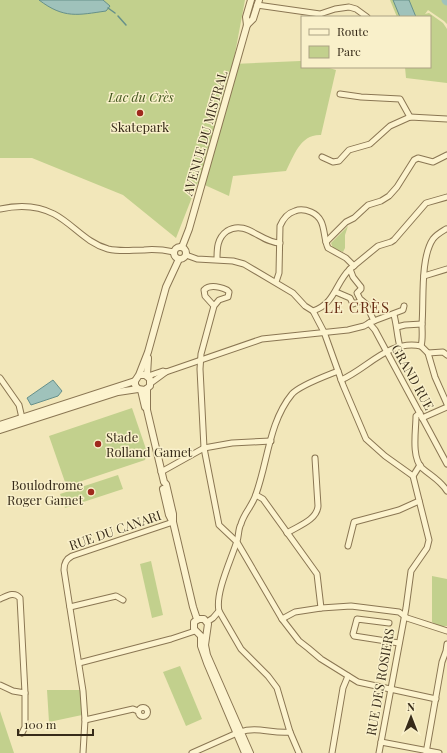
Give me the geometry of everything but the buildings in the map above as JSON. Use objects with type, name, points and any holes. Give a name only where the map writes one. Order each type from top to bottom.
[{"type":"street","name":"AVENUE DU MISTRAL","points":[[182,247],[189,229],[247,25],[246,17],[251,0]]},
{"type":"street","name":"AVENUE DU MISTRAL","points":[[247,25],[252,19],[258,2]]},
{"type":"street","points":[[258,2],[320,16],[335,9],[349,7],[356,9],[365,16]]},
{"type":"street","points":[[340,94],[360,97],[400,99],[410,117]]},
{"type":"street","points":[[322,158],[337,162],[349,150],[370,144],[390,126],[410,117],[447,119]]},
{"type":"street","points":[[326,242],[346,222],[354,218],[368,205],[381,201],[389,196],[397,187],[414,160],[418,158],[433,162],[447,156]]},
{"type":"street","points":[[313,311],[326,304],[336,292],[346,273],[352,267],[378,246],[394,240],[426,203],[447,197]]},
{"type":"street","points":[[0,209],[18,206],[47,211],[58,217],[81,235],[95,243],[115,251],[124,252],[154,249],[174,252]]},
{"type":"street","points":[[276,282],[279,273],[279,230],[282,222],[287,216],[301,210],[310,212],[321,220],[328,248],[346,258],[352,267]]},
{"type":"street","points":[[217,259],[219,239],[223,234],[232,229],[244,228],[270,242],[280,243]]},
{"type":"street","points":[[446,229],[436,235],[431,243],[426,260],[422,324],[424,350],[447,405],[416,416],[414,446],[417,462],[442,483],[447,491]]},
{"type":"street","points":[[174,252],[177,248],[182,247],[185,250],[186,255]]},
{"type":"street","points":[[174,252],[178,259]]},
{"type":"street","points":[[186,255],[197,259],[217,259],[244,264],[293,293],[305,306],[313,311],[324,332],[341,380],[366,439],[385,456],[413,476],[420,465]]},
{"type":"street","points":[[178,259],[184,258],[186,255]]},
{"type":"street","points":[[0,425],[135,380],[139,375],[148,352],[166,287],[178,259]]},
{"type":"street","name":"GRAND RUE","points":[[352,267],[353,277],[361,287],[357,293],[360,299],[366,304],[375,330],[447,464]]},
{"type":"street","points":[[424,276],[447,269]]},
{"type":"street","points":[[214,306],[205,296],[204,290],[211,286],[227,290],[229,292],[228,296],[219,300],[214,306],[200,359],[201,410],[204,448],[219,525],[237,542],[282,618],[303,644],[321,659],[358,682],[436,699]]},
{"type":"street","points":[[336,292],[350,298],[353,304],[362,300]]},
{"type":"street","points":[[0,430],[118,392],[142,389],[166,372],[200,359],[262,339],[348,330],[394,315],[403,310],[404,306]]},
{"type":"street","points":[[394,315],[400,347]]},
{"type":"street","points":[[397,327],[422,324]]},
{"type":"street","points":[[341,380],[386,351],[400,347],[410,345],[424,350],[443,352],[447,355]]},
{"type":"street","points":[[148,352],[147,376],[151,383]]},
{"type":"street","points":[[139,375],[143,374],[147,376],[163,371],[166,372]]},
{"type":"street","points":[[299,753],[290,732],[277,688],[268,676],[241,649],[219,611],[218,597],[237,542],[241,522],[256,495],[276,424],[292,395],[297,390],[338,371]]},
{"type":"street","points":[[0,378],[19,406],[22,418]]},
{"type":"street","points":[[135,380],[135,385],[142,389]]},
{"type":"street","points":[[142,389],[145,408],[148,410],[164,482],[162,485],[169,515],[173,522],[192,607],[197,619]]},
{"type":"street","points":[[161,472],[204,448],[232,442],[271,441]]},
{"type":"street","points":[[287,533],[314,517],[317,512],[318,506],[315,458]]},
{"type":"street","name":"RUE DES ROSIERS","points":[[379,753],[411,571],[427,548],[428,540],[413,476]]},
{"type":"street","points":[[256,495],[263,499],[317,574],[321,608]]},
{"type":"street","points":[[348,546],[354,522],[399,510],[419,501]]},
{"type":"street","name":"RUE DU CANARI","points":[[70,607],[64,570],[66,561],[72,556],[173,522]]},
{"type":"street","points":[[0,598],[14,594],[18,595],[20,598],[25,693],[25,727],[22,733]]},
{"type":"street","points":[[83,753],[85,720],[84,691],[70,607],[116,596],[123,600]]},
{"type":"street","points":[[282,618],[295,612],[321,608],[363,607],[399,612],[407,618],[447,631]]},
{"type":"street","points":[[363,607],[360,618],[357,618],[356,620],[353,634],[354,636],[399,643]]},
{"type":"street","points":[[379,621],[381,610]]},
{"type":"street","points":[[207,622],[219,611]]},
{"type":"street","points":[[360,618],[389,622]]},
{"type":"street","points":[[197,619],[202,619],[207,622]]},
{"type":"street","points":[[197,619],[194,624],[207,663],[250,753]]},
{"type":"street","points":[[207,622],[208,626],[204,645],[246,753]]},
{"type":"street","points":[[79,662],[206,631]]},
{"type":"street","points":[[426,752],[442,662],[446,653],[447,644]]},
{"type":"street","points":[[332,753],[343,688],[348,676]]},
{"type":"street","points":[[0,685],[25,693]]},
{"type":"street","points":[[85,720],[132,709],[138,711]]},
{"type":"street","points":[[192,753],[249,729],[274,733],[290,732]]},
{"type":"street","points":[[381,742],[426,752],[440,753]]},
{"type":"green space","name":"Lac du Crès","points":[[0,0],[245,0],[233,64],[301,61],[301,68],[329,68],[336,70],[321,135],[308,138],[303,142],[295,153],[286,171],[233,176],[229,196],[198,182],[176,238],[123,195],[32,158],[0,158]]},
{"type":"green space","points":[[390,0],[447,0],[447,24],[428,10],[425,14],[429,13],[443,23],[447,29],[447,83],[406,78],[405,68],[431,68],[431,16],[397,16]]},
{"type":"green space","points":[[348,226],[345,235],[345,248],[343,252],[333,248],[331,243]]},
{"type":"green space","name":"Stade Rolland Gamet","points":[[132,408],[147,452],[145,460],[70,485],[65,482],[49,436]]},
{"type":"green space","name":"Boulodrome Roger Gamet","points":[[118,475],[123,489],[65,508],[60,494]]},
{"type":"green space","points":[[151,561],[163,615],[152,618],[140,564]]},
{"type":"green space","points":[[432,576],[447,579],[447,626],[439,626],[432,622]]},
{"type":"green space","points":[[180,666],[202,719],[186,726],[163,672]]},
{"type":"green space","points":[[47,690],[81,690],[82,715],[49,722]]},
{"type":"green space","points":[[0,711],[14,753],[0,753]]},
{"type":"water","points":[[39,0],[103,0],[110,6],[106,11],[87,14],[71,14],[56,10]]},
{"type":"water","points":[[393,0],[409,0],[416,16],[400,16]]},
{"type":"water","points":[[53,380],[62,391],[58,396],[31,405],[27,398]]},
{"type":"waterway","points":[[108,8],[115,13]]},
{"type":"waterway","points":[[118,16],[126,25]]},
{"type":"place","name":"Skatepark","points":[[140,113]]},
{"type":"place","name":"Stade Rolland Gamet","points":[[98,444]]},
{"type":"place","name":"Boulodrome Roger Gamet","points":[[91,492]]},
{"type":"district","name":"LE CRÈS","points":[[357,308]]}]
